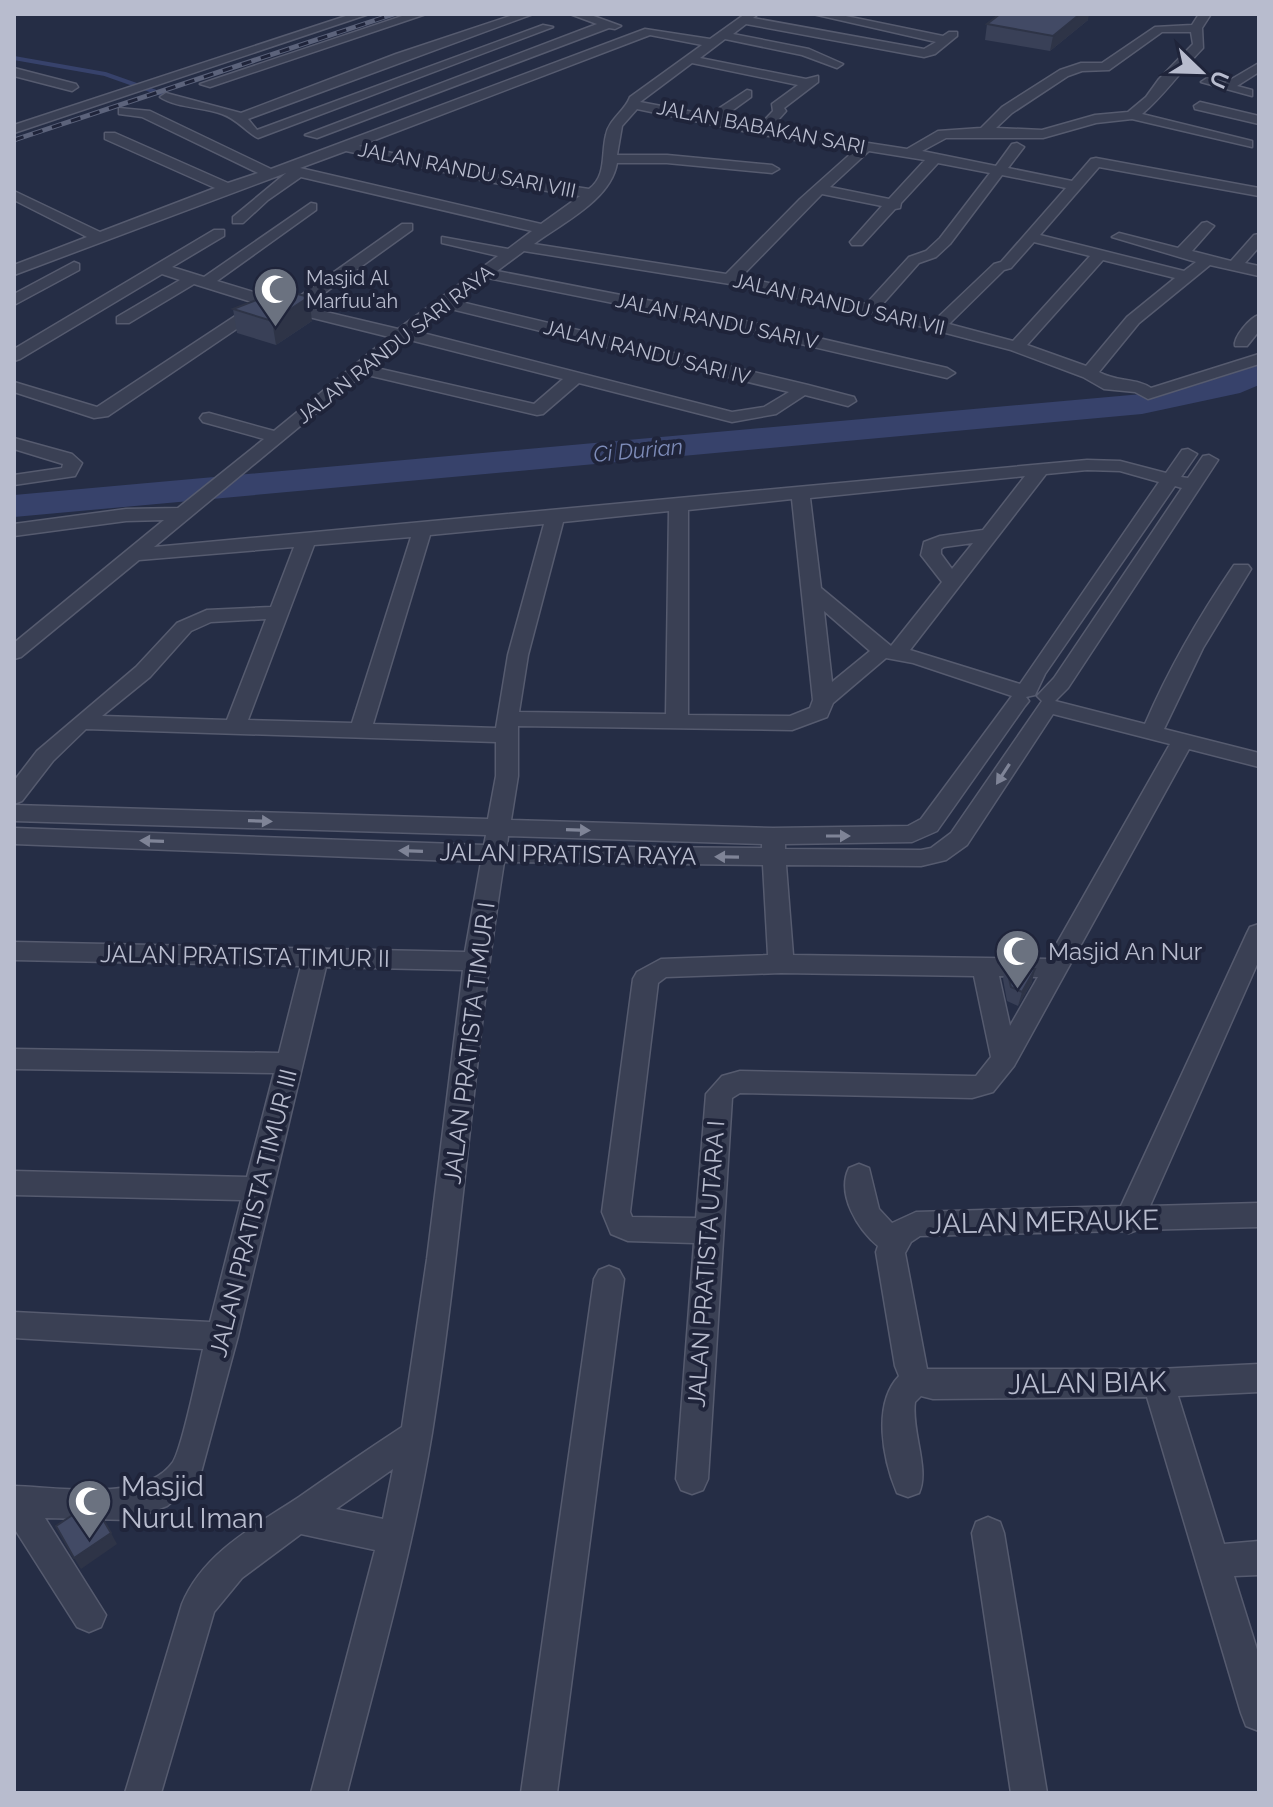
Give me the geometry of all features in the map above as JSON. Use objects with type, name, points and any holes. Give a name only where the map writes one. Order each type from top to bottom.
[{"type":"street","points":[[14,129],[363,14]]},
{"type":"street","points":[[265,171],[145,114],[123,112],[420,14]]},
{"type":"street","points":[[240,118],[527,14]]},
{"type":"street","points":[[576,14],[640,34]]},
{"type":"street","points":[[591,194],[607,179],[610,146],[621,117],[634,105],[634,100],[744,16],[823,36],[924,53],[949,37],[819,14]]},
{"type":"street","points":[[1132,115],[1151,100],[1163,82],[1199,45],[1196,28],[1205,14]]},
{"type":"street","points":[[823,36],[844,19]]},
{"type":"street","points":[[312,135],[608,24]]},
{"type":"street","points":[[687,24],[719,37]]},
{"type":"street","points":[[258,134],[455,57],[547,27]]},
{"type":"street","points":[[985,132],[1007,110],[1064,73],[1081,67],[1105,67],[1159,29],[1196,28]]},
{"type":"street","points":[[14,270],[227,188],[291,171],[342,146],[653,31],[719,37],[805,52],[837,64],[777,107],[780,111],[762,131]]},
{"type":"street","points":[[520,35],[584,56]]},
{"type":"street","points":[[285,57],[439,111]]},
{"type":"street","points":[[455,57],[519,80]]},
{"type":"street","points":[[688,59],[807,83]]},
{"type":"street","points":[[1227,87],[1259,67]]},
{"type":"street","points":[[14,72],[72,87]]},
{"type":"street","points":[[1207,82],[1248,93]]},
{"type":"street","points":[[711,120],[747,94]]},
{"type":"street","points":[[167,96],[212,106],[240,118],[258,134],[363,139]]},
{"type":"street","name":"JALAN BABAKAN SARI","points":[[634,105],[762,131],[909,153],[1074,185]]},
{"type":"street","points":[[1200,106],[1259,120]]},
{"type":"street","points":[[909,153],[943,134],[1043,134],[1095,119],[1132,115],[1247,144]]},
{"type":"street","points":[[807,137],[818,125]]},
{"type":"street","points":[[110,136],[227,188]]},
{"type":"street","name":"JALAN RANDU SARI VIII","points":[[342,146],[495,179],[591,194]]},
{"type":"street","points":[[610,146],[667,159],[772,169]]},
{"type":"street","points":[[730,279],[866,147]]},
{"type":"street","points":[[870,309],[914,260],[931,254],[945,241],[1017,147]]},
{"type":"street","points":[[938,326],[999,267],[1006,265],[1096,162],[1112,156],[1259,192]]},
{"type":"street","points":[[857,242],[895,205],[935,158]]},
{"type":"street","points":[[238,220],[291,171]]},
{"type":"street","points":[[291,171],[542,229]]},
{"type":"street","points":[[820,189],[895,205]]},
{"type":"street","name":"JALAN RANDU SARI RAYA","points":[[14,653],[402,334],[591,194]]},
{"type":"street","points":[[14,195],[100,238]]},
{"type":"street","points":[[123,320],[197,282],[311,207]]},
{"type":"street","points":[[1182,253],[1207,226]]},
{"type":"street","points":[[14,356],[219,233],[196,227]]},
{"type":"street","points":[[292,309],[407,227]]},
{"type":"street","points":[[1029,236],[1188,277]]},
{"type":"street","points":[[1119,237],[1259,271]]},
{"type":"street","points":[[1235,265],[1259,238]]},
{"type":"street","name":"JALAN RANDU SARI VII","points":[[447,240],[730,279],[870,309],[1017,347],[1089,373],[1110,385],[1139,387],[1148,394],[1259,359]]},
{"type":"street","points":[[1017,347],[1100,254]]},
{"type":"street","points":[[1089,373],[1133,320],[1207,260]]},
{"type":"street","points":[[14,300],[74,267]]},
{"type":"street","points":[[159,268],[292,309],[577,376],[732,417],[759,416],[780,409],[802,389]]},
{"type":"street","name":"JALAN RANDU SARI V","points":[[486,273],[698,315],[947,373]]},
{"type":"street","points":[[14,387],[94,413],[102,412],[267,302]]},
{"type":"street","name":"JALAN RANDU SARI IV","points":[[446,303],[848,401]]},
{"type":"street","points":[[1241,343],[1259,320]]},
{"type":"street","points":[[361,369],[537,410],[577,376]]},
{"type":"street","points":[[209,418],[277,437]]},
{"type":"street","points":[[14,443],[66,458],[73,463],[69,472],[60,475],[14,480]]},
{"type":"street","name":"JALAN PRATISTA RAYA","points":[[14,836],[773,847],[921,858],[950,848],[959,839],[1032,699],[1035,674],[1188,454]]},
{"type":"street","name":"JALAN PRATISTA RAYA","points":[[773,847],[912,834],[924,830],[1032,699],[1061,683],[1209,460]]},
{"type":"street","points":[[130,555],[1105,465],[1192,485]]},
{"type":"street","points":[[824,700],[889,653],[953,583],[1039,471]]},
{"type":"street","points":[[81,722],[360,731],[792,723],[813,717],[824,700],[800,493]]},
{"type":"street","points":[[677,723],[679,663],[675,637],[675,552],[679,504]]},
{"type":"street","points":[[14,530],[126,515],[181,514]]},
{"type":"street","name":"JALAN PRATISTA TIMUR I","points":[[329,1793],[395,1538],[416,1435],[442,1259],[476,961],[507,776],[506,727],[518,655],[555,516]]},
{"type":"street","points":[[360,731],[422,530]]},
{"type":"street","points":[[953,583],[931,555],[931,546],[990,535]]},
{"type":"street","points":[[235,727],[306,540]]},
{"type":"street","points":[[1152,732],[1170,687],[1241,569]]},
{"type":"street","points":[[811,590],[889,653],[910,665],[985,692],[1032,699],[1259,760]]},
{"type":"street","points":[[14,796],[45,756],[143,672],[193,621],[207,616],[281,612]]},
{"type":"street","name":"JALAN PRATISTA UTARA I","points":[[692,1479],[716,1101],[724,1087],[731,1083],[984,1085],[1005,1059],[1058,968],[1183,740]]},
{"type":"street","name":"JALAN PRATISTA RAYA","points":[[14,813],[498,841]]},
{"type":"street","points":[[773,847],[781,964]]},
{"type":"street","points":[[1129,1221],[1259,933]]},
{"type":"street","name":"JALAN PRATISTA TIMUR II","points":[[14,951],[476,961]]},
{"type":"street","name":"JALAN PRATISTA TIMUR III","points":[[15,1502],[131,1504],[148,1500],[163,1491],[188,1469],[316,957]]},
{"type":"street","points":[[708,1231],[628,1229],[621,1225],[616,1212],[646,979],[661,968],[781,964],[1058,968]]},
{"type":"street","points":[[985,969],[1005,1059]]},
{"type":"street","points":[[18,1064],[290,1063]]},
{"type":"street","points":[[859,1176],[866,1216],[876,1229],[895,1242]]},
{"type":"street","points":[[14,1183],[260,1189]]},
{"type":"street","name":"JALAN MERAUKE","points":[[917,1380],[910,1366],[890,1252],[907,1228],[916,1224],[1129,1221],[1259,1215]]},
{"type":"street","points":[[539,1793],[609,1279]]},
{"type":"street","points":[[14,1325],[223,1336]]},
{"type":"street","name":"JALAN BIAK","points":[[917,1380],[933,1385],[1158,1383],[1259,1378]]},
{"type":"street","points":[[908,1482],[898,1420],[899,1404],[902,1395],[917,1380]]},
{"type":"street","points":[[1158,1383],[1259,1713]]},
{"type":"street","points":[[143,1793],[199,1604],[210,1583],[226,1567],[416,1435]]},
{"type":"street","points":[[15,1502],[89,1615]]},
{"type":"street","points":[[297,1517],[395,1538]]},
{"type":"street","points":[[988,1533],[1029,1793]]},
{"type":"street","points":[[1214,1561],[1259,1558]]},
{"type":"building","points":[[1000,14],[1080,14],[1053,36],[987,24]]},
{"type":"building","points":[[282,290],[309,297],[272,321],[233,309]]},
{"type":"building","points":[[1006,965],[1035,969],[1022,992],[1011,987]]},
{"type":"building","name":"Masjid Nurul Iman","points":[[80,1510],[98,1511],[111,1533],[74,1558],[56,1526]]},
{"type":"waterway","points":[[14,58],[105,74],[173,98]]},
{"type":"waterway","name":"Ci Durian","points":[[14,506],[1142,404],[1228,386],[1259,373]]},
{"type":"railway","points":[[14,140],[394,14]]},
{"type":"place","name":"Masjid Al Marfuu'ah","points":[[275,329]]},
{"type":"place","name":"Masjid An Nur","points":[[1017,990]]},
{"type":"place","name":"Masjid Nurul Iman","points":[[90,1541]]}]
